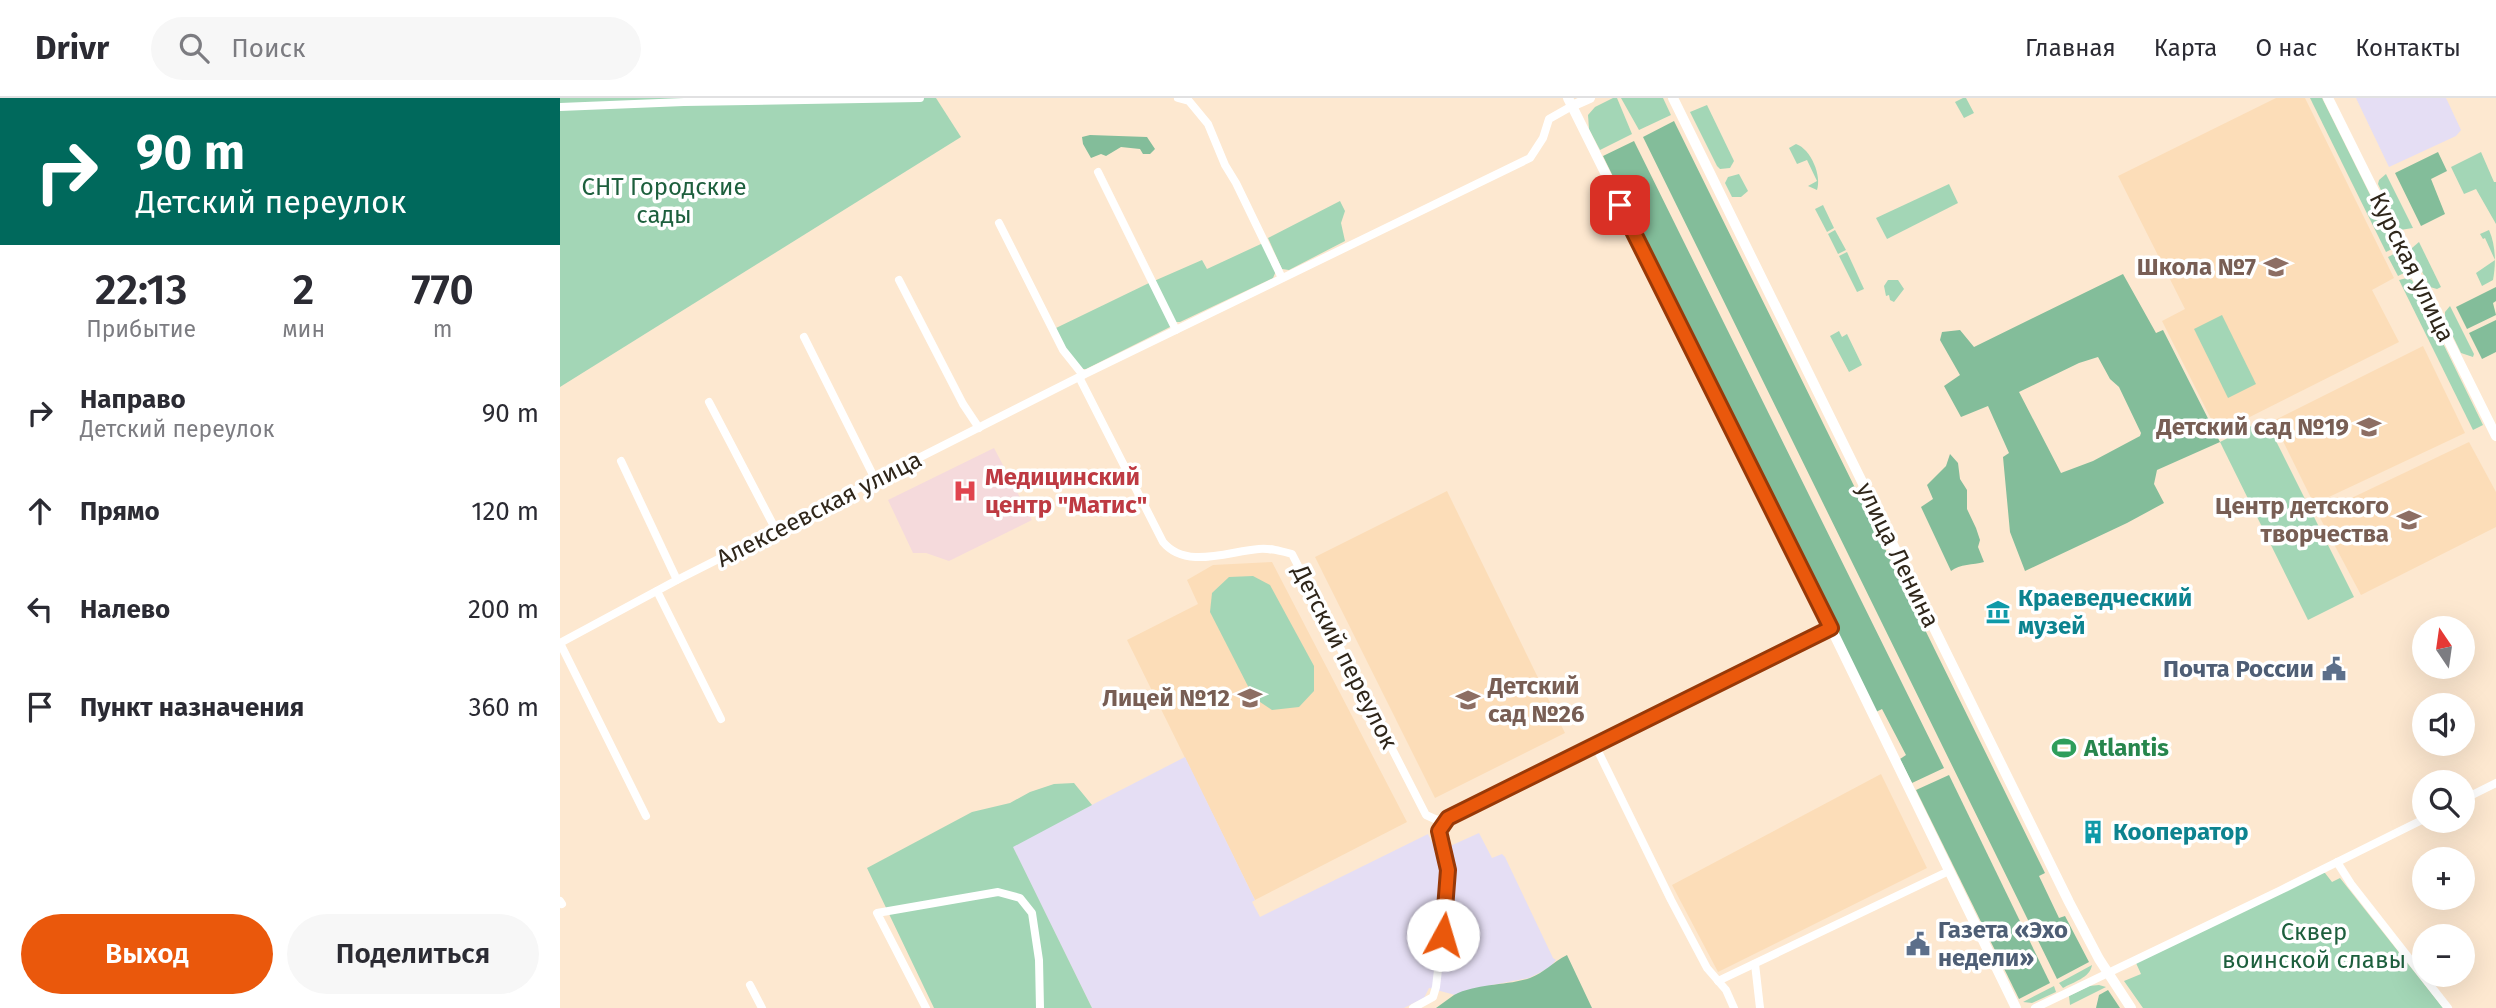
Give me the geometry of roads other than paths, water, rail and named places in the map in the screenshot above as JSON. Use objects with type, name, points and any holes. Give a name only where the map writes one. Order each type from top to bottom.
[{"type":"main road","points":[[1590,98],[1570,102],[1831,628],[2015,1008]]},
{"type":"main road","name":"улица Ленина","points":[[1673,98],[2069,902],[2131,1008]]},
{"type":"main road","name":"Курская улица","points":[[2328,98],[2496,436]]},
{"type":"street","points":[[560,107],[920,98]]},
{"type":"street","points":[[1178,98],[1189,101],[1208,124],[1225,166],[1282,278]]},
{"type":"street","points":[[999,223],[1063,350],[1081,377],[1530,158],[1543,138],[1549,119],[1570,102]]},
{"type":"street","points":[[1098,172],[1176,330]]},
{"type":"street","points":[[899,280],[958,394],[979,428]]},
{"type":"street","points":[[804,337],[876,481]]},
{"type":"street","name":"Алексеевская улица","points":[[560,643],[677,580],[1081,377]]},
{"type":"street","name":"Детский переулок","points":[[1081,377],[1163,542],[1170,550],[1191,557],[1260,549],[1292,554],[1426,816],[1437,820],[1448,818]]},
{"type":"street","points":[[709,402],[777,532]]},
{"type":"street","points":[[621,461],[677,580]]},
{"type":"street","points":[[657,591],[721,719]]},
{"type":"street","points":[[1413,1008],[1433,997],[1436,987],[1448,884],[1448,870],[1439,831],[1448,818],[1831,628]]},
{"type":"street","points":[[560,643],[646,816]]},
{"type":"street","points":[[1595,746],[1707,968],[1726,990],[1734,1008]]},
{"type":"street","points":[[2475,794],[2496,783]]},
{"type":"street","points":[[2035,1008],[2412,825]]},
{"type":"street","points":[[2337,862],[2351,884],[2448,1008]]},
{"type":"street","points":[[1718,981],[1949,871]]},
{"type":"street","points":[[926,1008],[877,913],[998,892],[1020,898],[1032,913],[1039,960],[1040,1008]]},
{"type":"street","points":[[1755,964],[1760,1008]]},
{"type":"street","points":[[750,985],[762,1008]]},
{"type":"place","name":"Школа №7","points":[[2276,267]]},
{"type":"place","name":"Детский сад №19","points":[[2369,427]]},
{"type":"place","name":"Медицинский центр \"Матис\"","points":[[965,491]]},
{"type":"place","name":"Центр детского творчества","points":[[2409,520]]},
{"type":"place","name":"Краеведческий музей","points":[[1998,612]]},
{"type":"place","name":"Почта России","points":[[2334,669]]},
{"type":"place","name":"Лицей №12","points":[[1250,698]]},
{"type":"place","name":"Детский сад №26","points":[[1468,700]]},
{"type":"place","name":"Atlantis","points":[[2064,748]]},
{"type":"place","name":"Кооператор","points":[[2093,832]]},
{"type":"place","name":"Газета «Эхо недели»","points":[[1918,944]]},
{"type":"park label","name":"СНТ Городские сады","points":[[664,201]]},
{"type":"park label","name":"Сквер воинской славы","points":[[2314,946]]}]
